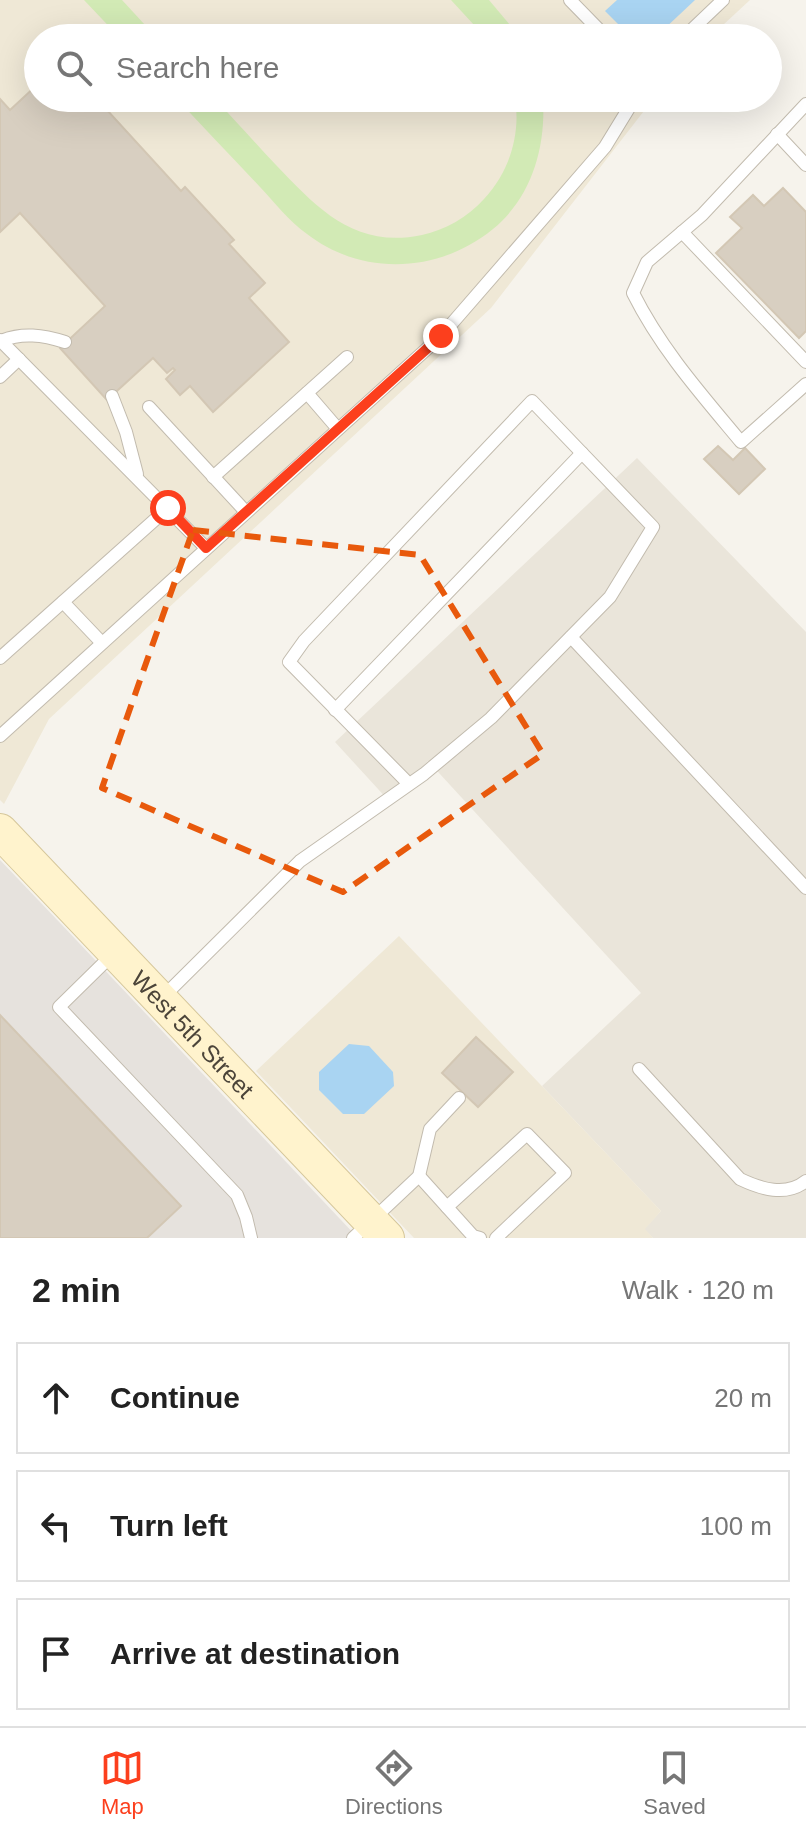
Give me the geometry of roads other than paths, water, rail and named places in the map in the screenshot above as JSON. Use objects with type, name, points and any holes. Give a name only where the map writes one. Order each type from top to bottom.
[{"type":"street","name":"West 5th Street","points":[[0,831],[160,999],[371,1232]]},
{"type":"lane","points":[[570,0],[593,24]]},
{"type":"lane","points":[[698,24],[723,0]]},
{"type":"lane","points":[[806,104],[702,215],[647,262],[633,293],[651,330],[672,359],[741,442],[806,384]]},
{"type":"lane","points":[[0,736],[441,336],[605,147],[626,112]]},
{"type":"lane","points":[[777,134],[806,165]]},
{"type":"lane","points":[[682,232],[806,362]]},
{"type":"lane","points":[[65,342],[47,336],[14,335],[0,341],[206,548]]},
{"type":"lane","points":[[213,477],[347,357]]},
{"type":"lane","points":[[0,377],[19,359]]},
{"type":"lane","points":[[307,393],[338,429]]},
{"type":"lane","points":[[112,396],[126,432],[137,477]]},
{"type":"lane","points":[[160,999],[300,861],[409,784],[491,718],[610,597],[653,527],[532,401],[304,641],[289,662],[409,784]]},
{"type":"lane","points":[[149,407],[246,512]]},
{"type":"lane","points":[[335,710],[582,453]]},
{"type":"lane","points":[[0,658],[168,508]]},
{"type":"lane","points":[[63,602],[102,643]]},
{"type":"lane","points":[[571,637],[806,888]]},
{"type":"lane","points":[[116,952],[59,1007],[237,1195],[251,1238]]},
{"type":"lane","points":[[639,1069],[740,1179],[758,1187],[787,1191],[806,1181]]},
{"type":"lane","points":[[371,1232],[419,1176],[430,1129],[459,1098]]},
{"type":"lane","points":[[447,1207],[527,1134],[565,1173],[496,1238]]},
{"type":"lane","points":[[419,1176],[473,1236],[480,1238]]},
{"type":"water","points":[[617,0],[695,0],[669,24],[618,24],[605,11]]},
{"type":"water","points":[[349,1044],[369,1046],[393,1072],[394,1086],[364,1114],[343,1114],[319,1090],[319,1072]]}]
